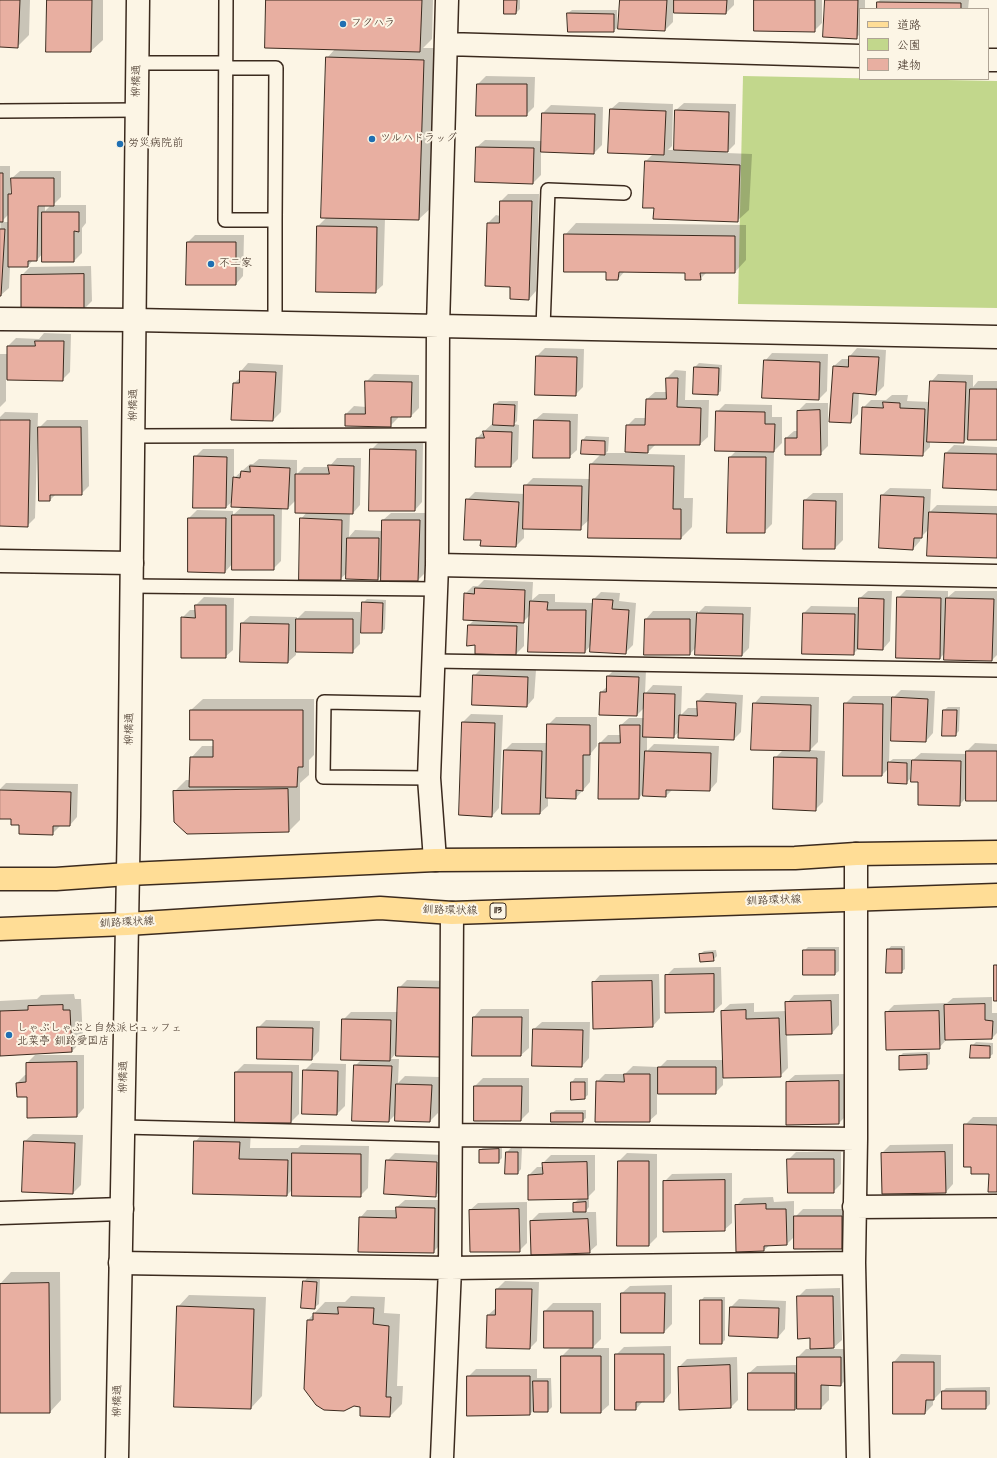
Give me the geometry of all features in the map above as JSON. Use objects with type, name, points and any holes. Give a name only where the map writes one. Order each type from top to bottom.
[{"type":"main road","points":[[0,879],[56,879],[128,874],[435,860],[795,858],[856,854],[997,852]]},
{"type":"main road","name":"釧路環状線","points":[[0,929],[127,924],[380,908],[452,913],[997,894]]},
{"type":"street","name":"柳橋通","points":[[117,1458],[128,874],[138,0]]},
{"type":"street","points":[[435,860],[429,778],[437,565],[438,327],[446,0]]},
{"type":"street","points":[[446,44],[859,56]]},
{"type":"street","points":[[0,319],[135,320],[997,337]]},
{"type":"street","points":[[0,560],[132,563]]},
{"type":"street","points":[[437,565],[997,576]]},
{"type":"street","points":[[856,854],[856,1139],[854,1263],[858,1458]]},
{"type":"street","points":[[442,1458],[450,1268],[452,1135],[452,913]]},
{"type":"street","points":[[452,1135],[856,1139]]},
{"type":"street","points":[[854,1208],[997,1206]]},
{"type":"street","points":[[0,1213],[122,1209]]},
{"type":"street","points":[[120,1263],[450,1268],[854,1263]]},
{"type":"lane","points":[[226,0],[225,220],[275,220]]},
{"type":"lane","points":[[137,63],[276,68],[275,323]]},
{"type":"lane","points":[[0,111],[137,110]]},
{"type":"lane","points":[[543,328],[548,190],[624,193]]},
{"type":"lane","points":[[134,436],[438,435]]},
{"type":"lane","points":[[132,586],[436,589]]},
{"type":"lane","points":[[434,661],[997,670]]},
{"type":"lane","points":[[429,778],[323,777],[324,702],[432,704]]},
{"type":"lane","points":[[123,1127],[452,1135]]},
{"type":"green space","points":[[743,76],[859,78],[859,80],[997,81],[997,308],[738,304]]},
{"type":"building","points":[[0,0],[20,0],[18,48],[0,47]]},
{"type":"building","points":[[47,0],[92,0],[91,52],[46,52]]},
{"type":"building","name":"フクハラ","points":[[266,0],[422,0],[420,52],[265,48]]},
{"type":"building","points":[[504,0],[517,0],[516,14],[504,14]]},
{"type":"building","points":[[620,0],[667,0],[665,31],[618,29]]},
{"type":"building","points":[[674,0],[727,0],[726,14],[674,13]]},
{"type":"building","points":[[754,0],[815,0],[815,32],[754,31]]},
{"type":"building","points":[[825,0],[858,0],[857,39],[823,37]]},
{"type":"building","points":[[877,2],[961,3],[961,8],[877,8]]},
{"type":"building","points":[[567,13],[614,14],[614,32],[568,32]]},
{"type":"building","name":"ツルハドラッグ","points":[[326,57],[424,60],[419,220],[321,218]]},
{"type":"building","points":[[477,84],[527,84],[527,116],[476,116]]},
{"type":"building","points":[[610,109],[666,111],[664,155],[608,153]]},
{"type":"building","points":[[675,110],[729,112],[728,152],[674,150]]},
{"type":"building","points":[[542,113],[595,114],[594,154],[541,152]]},
{"type":"building","points":[[476,147],[534,148],[533,184],[475,182]]},
{"type":"building","points":[[645,161],[740,165],[738,222],[653,219],[654,208],[643,208]]},
{"type":"building","points":[[0,173],[3,173],[3,222],[0,222]]},
{"type":"building","points":[[11,178],[54,178],[54,206],[38,206],[37,261],[28,261],[28,267],[8,267],[8,194],[11,194]]},
{"type":"building","points":[[500,201],[532,201],[529,300],[510,299],[510,287],[485,286],[487,223],[499,223]]},
{"type":"building","points":[[42,212],[79,212],[79,232],[74,231],[74,262],[42,262]]},
{"type":"building","points":[[317,226],[377,227],[376,293],[316,292]]},
{"type":"building","points":[[0,229],[5,229],[1,296],[0,296]]},
{"type":"building","points":[[564,234],[735,236],[735,273],[700,273],[701,280],[685,280],[685,273],[619,272],[618,280],[606,280],[606,272],[564,272]]},
{"type":"building","name":"不二家","points":[[187,242],[236,242],[236,285],[186,285]]},
{"type":"building","points":[[84,274],[84,310],[21,311],[21,275]]},
{"type":"building","points":[[35,341],[64,341],[63,381],[7,380],[7,346],[35,346]]},
{"type":"building","points":[[536,356],[577,357],[576,396],[535,395]]},
{"type":"building","points":[[849,356],[879,357],[876,395],[853,393],[851,423],[829,422],[833,366],[848,367]]},
{"type":"building","points":[[764,360],[820,362],[819,400],[762,398]]},
{"type":"building","points":[[694,367],[719,368],[718,395],[693,394]]},
{"type":"building","points":[[240,371],[276,372],[273,421],[231,420],[233,383],[239,383]]},
{"type":"building","points":[[666,378],[678,378],[677,407],[701,408],[700,445],[648,445],[648,453],[625,452],[626,425],[645,425],[646,399],[666,399]]},
{"type":"building","points":[[365,381],[412,382],[411,417],[391,417],[391,427],[345,426],[345,414],[365,414]]},
{"type":"building","points":[[930,381],[966,382],[964,443],[927,442]]},
{"type":"building","points":[[970,389],[997,389],[997,440],[968,440]]},
{"type":"building","points":[[883,402],[900,403],[900,408],[925,409],[923,456],[860,454],[862,407],[883,408]]},
{"type":"building","points":[[494,404],[515,405],[514,426],[493,425]]},
{"type":"building","points":[[820,410],[821,455],[785,455],[785,438],[797,438],[797,411]]},
{"type":"building","points":[[716,411],[765,412],[765,424],[775,424],[774,452],[715,451]]},
{"type":"building","points":[[0,420],[30,420],[28,527],[0,526]]},
{"type":"building","points":[[534,420],[570,421],[570,458],[533,458]]},
{"type":"building","points":[[38,427],[81,427],[82,495],[50,495],[50,501],[39,501]]},
{"type":"building","points":[[483,431],[512,432],[511,467],[475,467],[476,438],[484,438]]},
{"type":"building","points":[[582,440],[605,441],[605,455],[581,454]]},
{"type":"building","points":[[370,449],[416,450],[415,511],[369,511]]},
{"type":"building","points":[[945,453],[997,454],[997,490],[943,488]]},
{"type":"building","points":[[194,456],[227,457],[226,508],[193,508]]},
{"type":"building","points":[[729,457],[766,457],[765,533],[727,533]]},
{"type":"building","points":[[590,464],[674,466],[673,509],[681,509],[681,539],[588,538]]},
{"type":"building","points":[[328,465],[354,466],[353,514],[295,513],[295,474],[329,474]]},
{"type":"building","points":[[250,466],[290,468],[288,509],[231,507],[233,477],[240,478],[241,471],[250,472]]},
{"type":"building","points":[[524,485],[582,486],[581,530],[523,529]]},
{"type":"building","points":[[881,495],[924,497],[922,538],[914,538],[913,550],[879,548]]},
{"type":"building","points":[[466,499],[519,502],[516,547],[480,546],[481,540],[464,540]]},
{"type":"building","points":[[804,500],[836,501],[835,549],[803,549]]},
{"type":"building","points":[[929,512],[997,514],[997,558],[927,556]]},
{"type":"building","points":[[232,515],[274,515],[274,570],[232,570]]},
{"type":"building","points":[[188,518],[226,518],[225,573],[188,572]]},
{"type":"building","points":[[300,518],[342,520],[341,580],[299,580]]},
{"type":"building","points":[[382,520],[420,520],[418,581],[381,581]]},
{"type":"building","points":[[347,538],[379,538],[378,580],[346,579]]},
{"type":"building","points":[[475,588],[525,590],[524,623],[463,620],[464,593],[474,594]]},
{"type":"building","points":[[897,597],[941,598],[940,659],[896,658]]},
{"type":"building","points":[[859,598],[884,599],[883,650],[858,649]]},
{"type":"building","points":[[946,598],[994,599],[992,661],[944,660]]},
{"type":"building","points":[[593,599],[613,600],[612,609],[629,610],[626,654],[590,652]]},
{"type":"building","points":[[530,601],[548,602],[547,610],[586,610],[585,653],[528,652]]},
{"type":"building","points":[[362,602],[383,603],[382,633],[361,633]]},
{"type":"building","points":[[195,605],[226,605],[226,658],[181,658],[181,617],[195,618]]},
{"type":"building","points":[[697,613],[743,614],[742,656],[695,655]]},
{"type":"building","points":[[803,613],[855,614],[854,655],[802,654]]},
{"type":"building","points":[[296,619],[353,619],[353,653],[296,652]]},
{"type":"building","points":[[645,619],[690,619],[690,655],[644,655]]},
{"type":"building","points":[[241,623],[289,624],[288,663],[240,662]]},
{"type":"building","points":[[468,625],[517,626],[516,655],[475,654],[475,645],[467,646]]},
{"type":"building","points":[[473,675],[528,677],[527,707],[472,705]]},
{"type":"building","points":[[607,676],[639,677],[637,716],[599,715],[600,692],[606,692]]},
{"type":"building","points":[[644,693],[675,694],[674,738],[643,737]]},
{"type":"building","points":[[892,697],[928,699],[926,742],[891,741]]},
{"type":"building","points":[[697,701],[736,703],[734,740],[678,738],[679,715],[697,716]]},
{"type":"building","points":[[753,703],[811,705],[810,751],[751,750]]},
{"type":"building","points":[[844,703],[883,704],[882,776],[843,776]]},
{"type":"building","points":[[190,710],[303,710],[303,767],[298,767],[297,787],[189,787],[190,757],[213,757],[213,740],[190,740]]},
{"type":"building","points":[[943,710],[957,710],[956,736],[942,736]]},
{"type":"building","points":[[462,722],[495,723],[492,817],[459,815]]},
{"type":"building","points":[[547,724],[590,725],[590,755],[583,755],[583,791],[576,790],[576,799],[546,798]]},
{"type":"building","points":[[620,725],[640,725],[639,799],[598,799],[599,743],[620,743]]},
{"type":"building","points":[[504,750],[542,751],[540,814],[502,814]]},
{"type":"building","points":[[645,751],[711,753],[710,791],[666,790],[666,797],[643,796]]},
{"type":"building","points":[[966,751],[997,751],[997,801],[966,801]]},
{"type":"building","points":[[774,757],[817,758],[816,811],[773,809]]},
{"type":"building","points":[[912,760],[961,761],[960,806],[918,805],[918,782],[911,782]]},
{"type":"building","points":[[888,762],[907,763],[907,784],[888,783]]},
{"type":"building","points":[[288,789],[289,832],[187,834],[174,822],[173,791]]},
{"type":"building","points":[[0,790],[71,792],[70,826],[53,826],[53,835],[19,834],[19,825],[11,825],[11,819],[0,819]]},
{"type":"building","points":[[887,949],[902,949],[902,973],[886,973]]},
{"type":"building","points":[[803,950],[835,950],[835,975],[803,975]]},
{"type":"building","points":[[713,953],[714,961],[700,962],[699,954]]},
{"type":"building","points":[[994,965],[997,965],[997,1001],[994,1001]]},
{"type":"building","points":[[714,974],[714,1012],[665,1013],[665,975]]},
{"type":"building","points":[[652,981],[653,1027],[593,1029],[592,982]]},
{"type":"building","points":[[398,987],[442,988],[440,1057],[396,1056]]},
{"type":"building","points":[[831,1001],[832,1034],[786,1035],[785,1002]]},
{"type":"building","points":[[985,1004],[985,1020],[993,1021],[992,1039],[945,1040],[944,1005]]},
{"type":"building","points":[[63,1005],[63,1010],[70,1010],[72,1052],[0,1056],[0,1011],[28,1010],[28,1006]]},
{"type":"building","points":[[746,1010],[746,1019],[779,1018],[781,1077],[723,1078],[721,1011]]},
{"type":"building","points":[[939,1011],[940,1049],[886,1050],[885,1012]]},
{"type":"building","points":[[473,1017],[522,1017],[521,1056],[472,1056]]},
{"type":"building","points":[[342,1019],[391,1020],[390,1061],[341,1060]]},
{"type":"building","points":[[257,1027],[313,1028],[312,1060],[257,1059]]},
{"type":"building","points":[[533,1029],[583,1030],[582,1067],[532,1066]]},
{"type":"building","points":[[971,1045],[990,1046],[990,1058],[970,1058]]},
{"type":"building","points":[[927,1055],[927,1069],[899,1070],[899,1056]]},
{"type":"building","points":[[77,1062],[77,1117],[27,1118],[27,1097],[17,1097],[16,1083],[26,1082],[26,1063]]},
{"type":"building","points":[[354,1065],[392,1066],[389,1122],[352,1121]]},
{"type":"building","points":[[658,1067],[716,1067],[716,1094],[658,1094]]},
{"type":"building","points":[[303,1070],[338,1071],[337,1115],[302,1114]]},
{"type":"building","points":[[235,1072],[292,1072],[291,1123],[235,1123]]},
{"type":"building","points":[[624,1074],[650,1074],[650,1122],[595,1122],[596,1081],[624,1082]]},
{"type":"building","points":[[839,1081],[839,1124],[786,1125],[786,1082]]},
{"type":"building","points":[[571,1082],[585,1082],[585,1099],[571,1100]]},
{"type":"building","points":[[396,1084],[432,1085],[430,1122],[395,1121]]},
{"type":"building","points":[[474,1086],[522,1086],[521,1121],[474,1121]]},
{"type":"building","points":[[551,1113],[583,1113],[583,1122],[551,1122]]},
{"type":"building","points":[[964,1124],[997,1125],[997,1192],[988,1192],[989,1174],[971,1174],[971,1167],[964,1167]]},
{"type":"building","points":[[24,1141],[75,1143],[73,1194],[22,1192]]},
{"type":"building","points":[[194,1141],[240,1142],[239,1159],[288,1160],[287,1196],[193,1194]]},
{"type":"building","points":[[499,1149],[499,1163],[479,1163],[479,1150]]},
{"type":"building","points":[[506,1152],[518,1152],[518,1174],[505,1174]]},
{"type":"building","points":[[945,1152],[946,1193],[882,1194],[881,1153]]},
{"type":"building","points":[[292,1153],[361,1154],[361,1197],[292,1196]]},
{"type":"building","points":[[787,1159],[834,1159],[834,1193],[788,1193]]},
{"type":"building","points":[[386,1160],[437,1162],[436,1197],[384,1194]]},
{"type":"building","points":[[618,1161],[649,1161],[649,1246],[617,1246]]},
{"type":"building","points":[[587,1162],[588,1199],[528,1200],[528,1175],[543,1174],[542,1163]]},
{"type":"building","points":[[725,1180],[725,1231],[663,1232],[663,1181]]},
{"type":"building","points":[[586,1202],[586,1212],[573,1212],[573,1203]]},
{"type":"building","points":[[766,1204],[766,1209],[786,1209],[787,1245],[764,1246],[764,1251],[736,1252],[735,1205]]},
{"type":"building","points":[[396,1207],[435,1208],[434,1253],[358,1252],[359,1217],[396,1218]]},
{"type":"building","points":[[519,1209],[520,1252],[470,1252],[469,1210]]},
{"type":"building","points":[[794,1216],[842,1216],[842,1249],[794,1249]]},
{"type":"building","points":[[588,1219],[590,1253],[531,1255],[530,1221]]},
{"type":"building","points":[[303,1281],[317,1282],[315,1309],[301,1308]]},
{"type":"building","points":[[49,1283],[50,1413],[0,1413],[0,1284]]},
{"type":"building","points":[[496,1289],[532,1289],[530,1349],[486,1348],[487,1315],[495,1315]]},
{"type":"building","points":[[621,1293],[665,1293],[664,1333],[621,1333]]},
{"type":"building","points":[[797,1296],[833,1296],[834,1348],[810,1349],[810,1338],[798,1339]]},
{"type":"building","points":[[700,1300],[722,1300],[722,1344],[700,1344]]},
{"type":"building","points":[[177,1306],[254,1309],[251,1409],[174,1407]]},
{"type":"building","points":[[338,1307],[374,1308],[373,1324],[389,1326],[386,1397],[391,1397],[390,1417],[360,1416],[360,1407],[354,1406],[344,1411],[324,1410],[316,1405],[304,1389],[307,1320],[313,1320],[313,1313],[338,1314]]},
{"type":"building","points":[[730,1307],[779,1308],[778,1338],[729,1336]]},
{"type":"building","points":[[544,1311],[593,1311],[593,1348],[544,1348]]},
{"type":"building","points":[[615,1354],[664,1354],[664,1402],[636,1402],[636,1410],[615,1410]]},
{"type":"building","points":[[561,1356],[601,1356],[601,1413],[561,1413]]},
{"type":"building","points":[[797,1357],[841,1357],[841,1386],[821,1385],[821,1409],[797,1409]]},
{"type":"building","points":[[893,1362],[934,1362],[934,1400],[926,1400],[925,1414],[893,1414]]},
{"type":"building","points":[[730,1365],[731,1408],[679,1410],[678,1367]]},
{"type":"building","points":[[748,1373],[795,1373],[795,1410],[748,1410]]},
{"type":"building","points":[[467,1376],[530,1376],[530,1415],[467,1416]]},
{"type":"building","points":[[533,1381],[548,1381],[548,1412],[534,1412]]},
{"type":"building","points":[[942,1391],[986,1391],[986,1409],[942,1409]]},
{"type":"place","name":"フクハラ","points":[[343,24]]},
{"type":"place","name":"ツルハドラッグ","points":[[372,139]]},
{"type":"place","name":"労災病院前","points":[[120,144]]},
{"type":"place","name":"不二家","points":[[211,264]]},
{"type":"place","name":"しゃぶしゃぶと自然派ビュッフェ 北菜亭 釧路愛国店","points":[[9,1035]]}]
